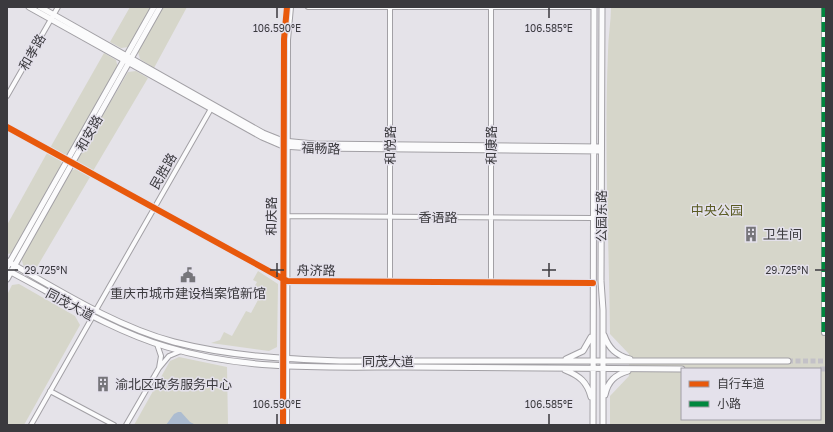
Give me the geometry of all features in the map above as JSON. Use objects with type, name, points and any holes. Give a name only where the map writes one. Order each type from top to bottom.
[{"type":"main road","name":"福畅路","points":[[29,7],[52,17],[128,59],[262,137],[285,144],[390,147],[601,149]]},
{"type":"main road","name":"福畅路","points":[[40,7],[52,17]]},
{"type":"main road","name":"和安路","points":[[128,59],[154,7]]},
{"type":"main road","name":"和安路","points":[[7,280],[8,266],[128,59],[160,7]]},
{"type":"main road","name":"公园东路","points":[[593,425],[594,7]]},
{"type":"main road","name":"公园东路","points":[[602,7],[601,281],[603,332],[603,425]]},
{"type":"main road","name":"和安路","points":[[8,266],[15,266],[69,162]]},
{"type":"main road","name":"同茂大道","points":[[8,266],[93,316],[156,344],[215,359],[285,366],[681,369]]},
{"type":"main road","name":"同茂大道","points":[[15,266],[96,310],[136,328],[174,342],[217,351],[285,359],[560,361],[788,360]]},
{"type":"main road","points":[[560,361],[574,357],[583,351],[593,332]]},
{"type":"main road","points":[[603,332],[612,351],[620,356],[635,361]]},
{"type":"main road","points":[[561,368],[576,374],[583,379],[588,386],[593,406]]},
{"type":"main road","points":[[603,406],[607,386],[612,379],[620,373],[635,369]]},
{"type":"street","name":"和孝路","points":[[7,96],[58,7]]},
{"type":"street","name":"和庆路","points":[[284,280],[288,216],[285,144],[284,39],[287,7]]},
{"type":"street","name":"和庆路","points":[[283,425],[285,359],[282,216],[288,40],[291,7]]},
{"type":"street","points":[[308,7],[594,7]]},
{"type":"street","name":"和悦路","points":[[390,7],[390,282]]},
{"type":"street","name":"和康路","points":[[491,7],[491,282]]},
{"type":"street","points":[[824,7],[824,333]]},
{"type":"street","name":"民胜路","points":[[96,310],[212,107]]},
{"type":"street","name":"舟济路","points":[[7,127],[284,280],[593,283]]},
{"type":"street","name":"香语路","points":[[282,216],[593,218]]},
{"type":"street","points":[[31,425],[93,316]]},
{"type":"street","points":[[156,344],[162,356],[159,368]]},
{"type":"street","points":[[126,425],[159,368],[168,356],[182,351]]},
{"type":"street","name":"和庆路","points":[[285,366],[287,425]]},
{"type":"street","points":[[50,391],[114,425]]},
{"type":"green space","points":[[130,7],[152,7],[129,47],[121,48],[110,42]]},
{"type":"green space","points":[[163,7],[187,7],[154,68],[140,59],[138,52]]},
{"type":"green space","name":"中央公园","points":[[611,7],[826,7],[826,425],[610,425],[610,396],[629,376],[629,354],[610,334],[606,122],[608,46]]},
{"type":"green space","points":[[104,53],[116,60],[118,68],[68,154],[64,155],[50,148]]},
{"type":"green space","points":[[136,71],[148,78],[93,171],[78,162],[77,159],[128,72]]},
{"type":"green space","points":[[47,153],[61,161],[62,166],[13,253],[7,254],[7,225]]},
{"type":"green space","points":[[76,169],[90,177],[34,272],[24,267],[21,258],[70,171]]},
{"type":"green space","points":[[258,271],[278,284],[277,347],[269,351],[211,343],[220,340],[224,332],[232,336],[246,311],[251,313],[258,300],[254,297],[257,291],[253,289],[257,282],[253,280]]},
{"type":"green space","points":[[19,284],[75,316],[80,325],[24,425],[7,425],[7,295],[12,285]]},
{"type":"green space","points":[[179,357],[227,367],[228,425],[134,425],[170,361]]},
{"type":"water","points":[[181,412],[190,422],[196,425],[166,425],[174,414]]},
{"type":"tunnel","points":[[788,361],[826,361]]},
{"type":"tunnel","points":[[821,369],[826,369]]},
{"type":"marked path","points":[[824,7],[824,333]]},
{"type":"cycle path","points":[[283,425],[284,39],[287,7]]},
{"type":"cycle path","points":[[7,127],[287,281],[593,283]]},
{"type":"place","name":"卫生间","points":[[751,234]]},
{"type":"place","name":"重庆市城市建设档案馆新馆","points":[[188,275]]},
{"type":"place","name":"渝北区政务服务中心","points":[[103,384]]}]
